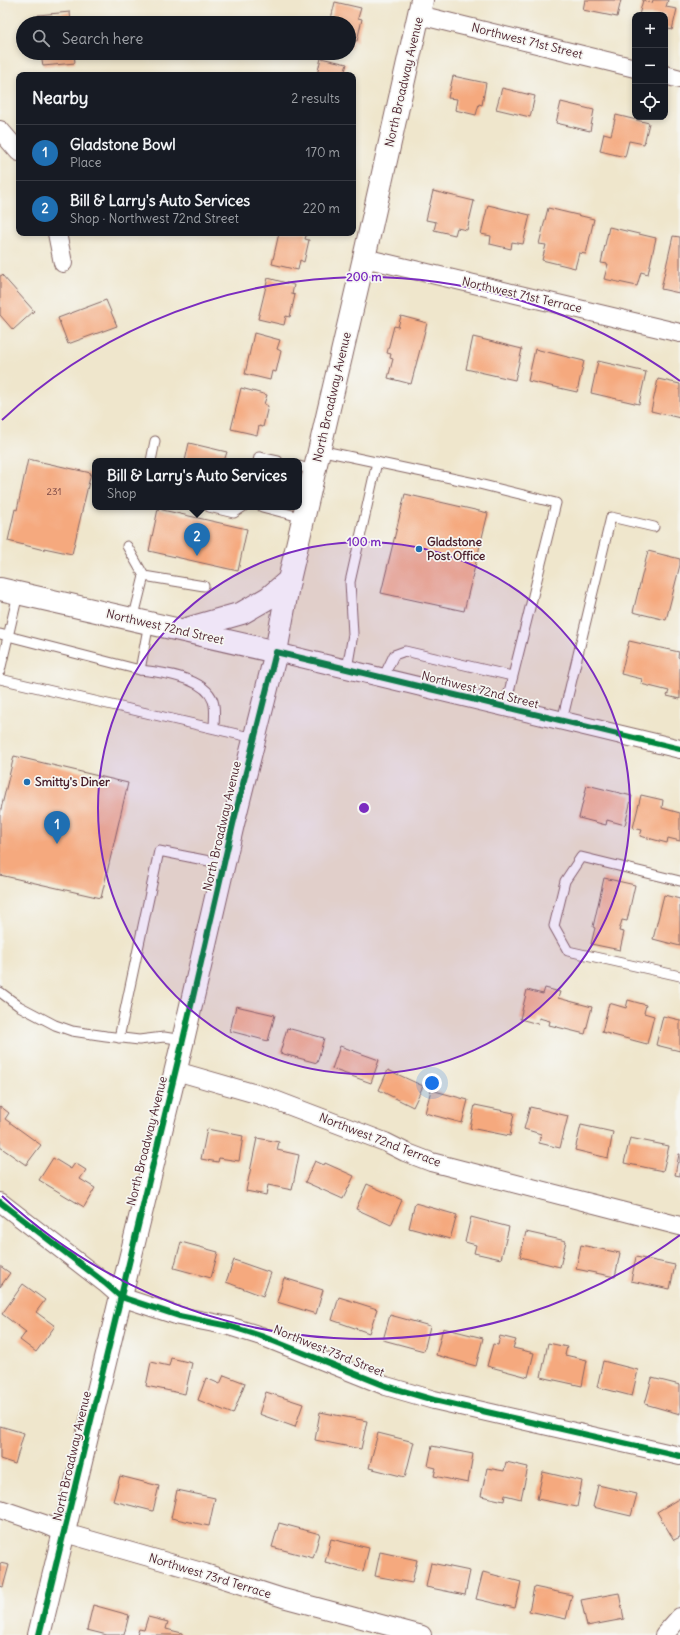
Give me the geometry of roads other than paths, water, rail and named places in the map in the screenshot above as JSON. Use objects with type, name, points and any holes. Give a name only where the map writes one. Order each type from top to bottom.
[{"type":"main road","name":"North Broadway Avenue","points":[[40,1635],[176,1071],[254,738],[276,652],[289,580],[304,518],[307,468],[320,450],[420,7]]},
{"type":"main road","points":[[180,630],[242,613],[268,598],[289,580]]},
{"type":"main road","name":"Northwest 72nd Street","points":[[9,592],[276,652]]},
{"type":"street","name":"Northwest 71st Street","points":[[420,7],[632,67]]},
{"type":"street","points":[[668,76],[680,79]]},
{"type":"street","points":[[0,130],[16,149]]},
{"type":"street","points":[[58,236],[63,263]]},
{"type":"street","name":"Northwest 71st Terrace","points":[[364,258],[680,333]]},
{"type":"street","name":"Northwest 72nd Street","points":[[276,652],[680,749]]},
{"type":"street","name":"Northwest 72nd Terrace","points":[[176,1071],[267,1097],[385,1142],[431,1162],[680,1226]]},
{"type":"street","name":"Northwest 73rd Street","points":[[0,1202],[106,1283],[121,1297],[179,1316],[229,1326],[261,1336],[386,1386],[434,1400],[680,1456]]},
{"type":"street","name":"Northwest 73rd Terrace","points":[[0,1510],[47,1525],[64,1534],[205,1572],[283,1598],[422,1635]]},
{"type":"street","points":[[664,1635],[680,1617]]},
{"type":"lane","points":[[152,458],[155,441]]},
{"type":"lane","points":[[320,450],[479,484],[556,503],[505,708]]},
{"type":"lane","points":[[347,669],[353,634],[350,582],[377,462]]},
{"type":"lane","points":[[222,510],[234,513],[238,510]]},
{"type":"lane","points":[[273,510],[304,518]]},
{"type":"lane","points":[[562,721],[611,517],[654,527]]},
{"type":"lane","points":[[127,546],[144,576],[140,670]]},
{"type":"lane","points":[[144,576],[204,586]]},
{"type":"lane","points":[[0,671],[9,592]]},
{"type":"lane","points":[[4,635],[140,670],[170,674],[197,683],[213,700],[214,728]]},
{"type":"lane","points":[[383,678],[394,655],[404,651],[512,676]]},
{"type":"lane","points":[[0,679],[254,738]]},
{"type":"lane","points":[[119,1038],[160,851],[224,864]]},
{"type":"lane","points":[[680,881],[581,857],[565,880],[554,926],[568,951],[680,976]]},
{"type":"lane","points":[[0,992],[19,1006],[55,1025],[72,1031],[140,1040],[164,1037],[183,1040]]},
{"type":"place","name":"Gladstone Post Office","points":[[419,549]]},
{"type":"place","name":"Bill & Larry's Auto Services","points":[[197,556]]},
{"type":"place","name":"Smitty's Diner","points":[[27,782]]},
{"type":"place","name":"Gladstone Bowl","points":[[57,844]]}]
